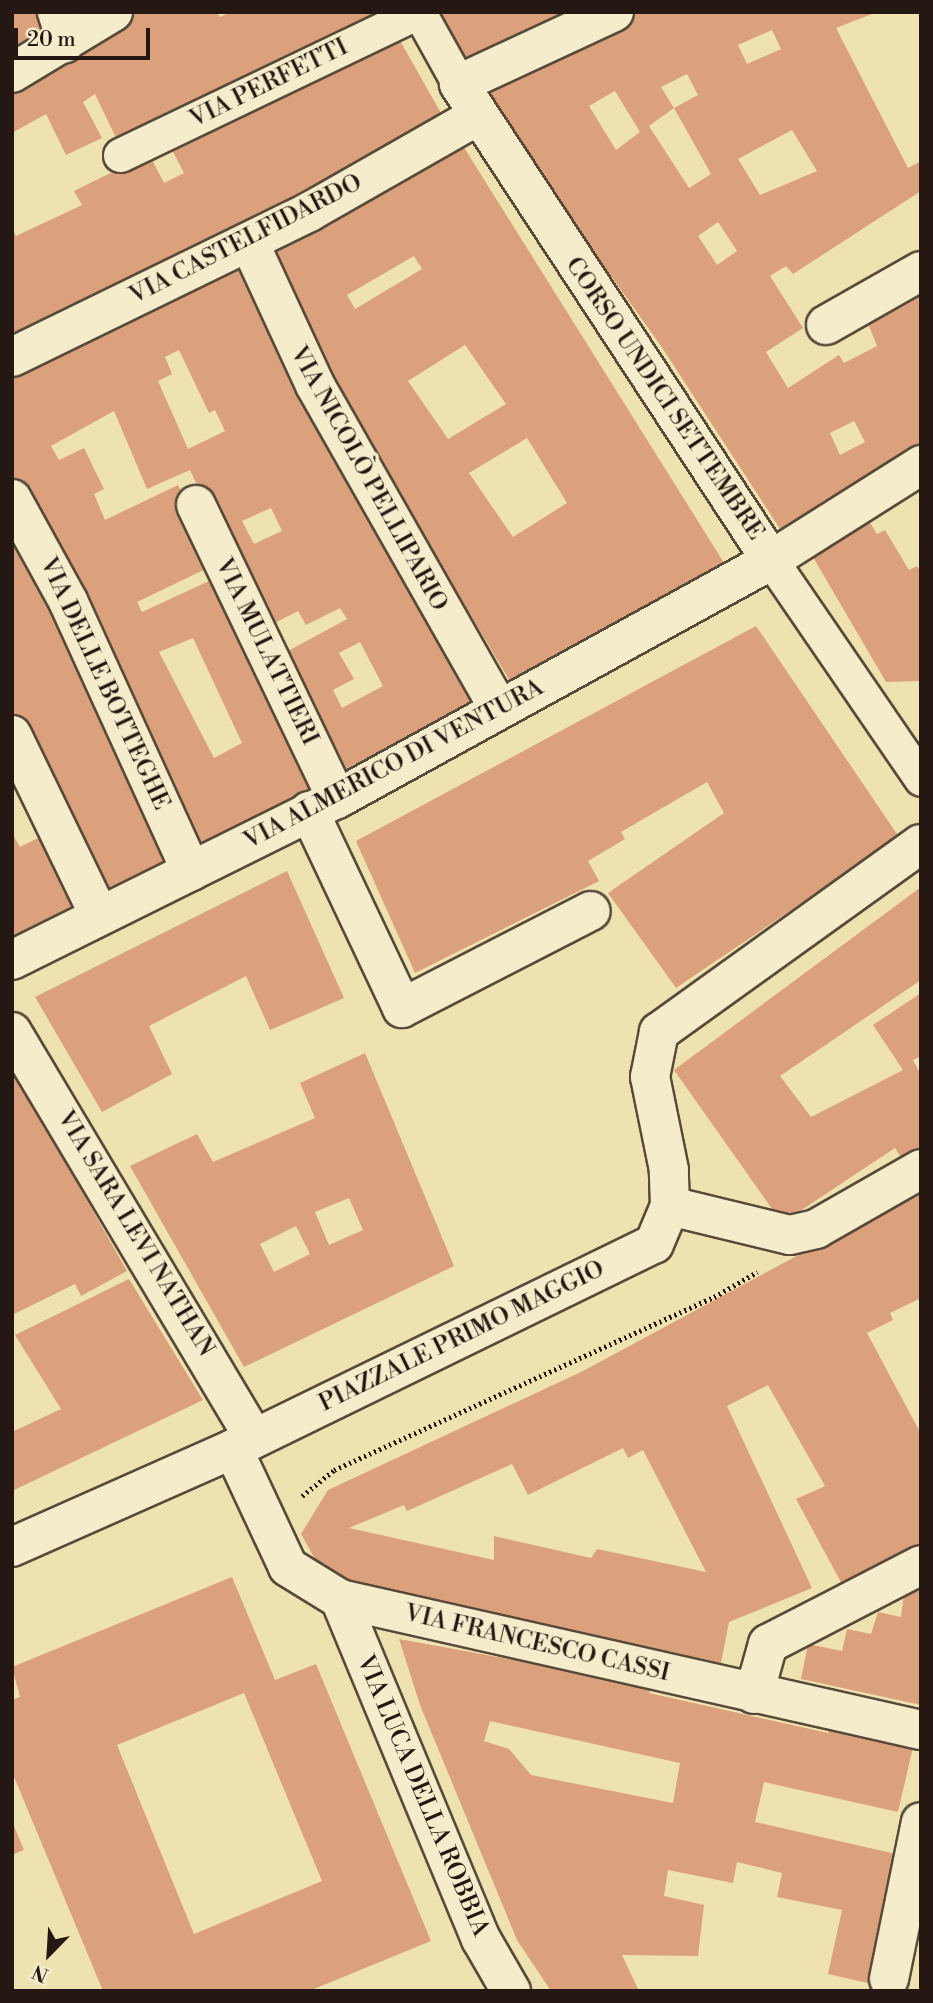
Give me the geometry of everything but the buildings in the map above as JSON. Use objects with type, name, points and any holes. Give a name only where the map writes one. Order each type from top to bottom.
[{"type":"street","points":[[12,73],[60,29],[113,12]]},
{"type":"street","name":"CORSO UNDICI SETTEMBRE","points":[[419,12],[468,100],[771,561],[921,779]]},
{"type":"street","name":"VIA PERFETTI","points":[[120,155],[419,12]]},
{"type":"street","name":"VIA CASTELFIDARDO","points":[[12,357],[249,242],[468,100],[614,12]]},
{"type":"street","name":"VIA NICOLÒ PELLIPARIO","points":[[249,242],[315,385],[499,709]]},
{"type":"street","points":[[827,325],[921,271]]},
{"type":"street","name":"VIA ALMERICO DI VENTURA","points":[[12,960],[323,805],[771,561],[921,465]]},
{"type":"street","name":"VIA DELLE BOTTEGHE","points":[[12,499],[73,611],[191,871]]},
{"type":"street","name":"VIA MULATTIERI","points":[[196,505],[323,805]]},
{"type":"street","points":[[12,735],[99,915]]},
{"type":"street","points":[[323,805],[402,1008],[591,911]]},
{"type":"street","points":[[921,844],[659,1032],[650,1077],[669,1171],[670,1206],[790,1235],[816,1229],[921,1169]]},
{"type":"street","name":"VIA SARA LEVI NATHAN","points":[[12,1032],[244,1444]]},
{"type":"street","name":"PIAZZALE PRIMO MAGGIO","points":[[12,1547],[244,1444],[654,1244],[670,1206]]},
{"type":"street","name":"VIA FRANCESCO CASSI","points":[[244,1444],[273,1533],[288,1567],[340,1599],[921,1730]]},
{"type":"street","points":[[754,1694],[768,1644],[921,1565]]},
{"type":"street","name":"VIA LUCA DELLA ROBBIA","points":[[340,1599],[481,1939],[510,1991]]},
{"type":"street","points":[[898,1985],[921,1822]]},
{"type":"path","points":[[273,1533],[309,1488],[334,1470],[714,1297],[771,1264],[790,1235]]}]
